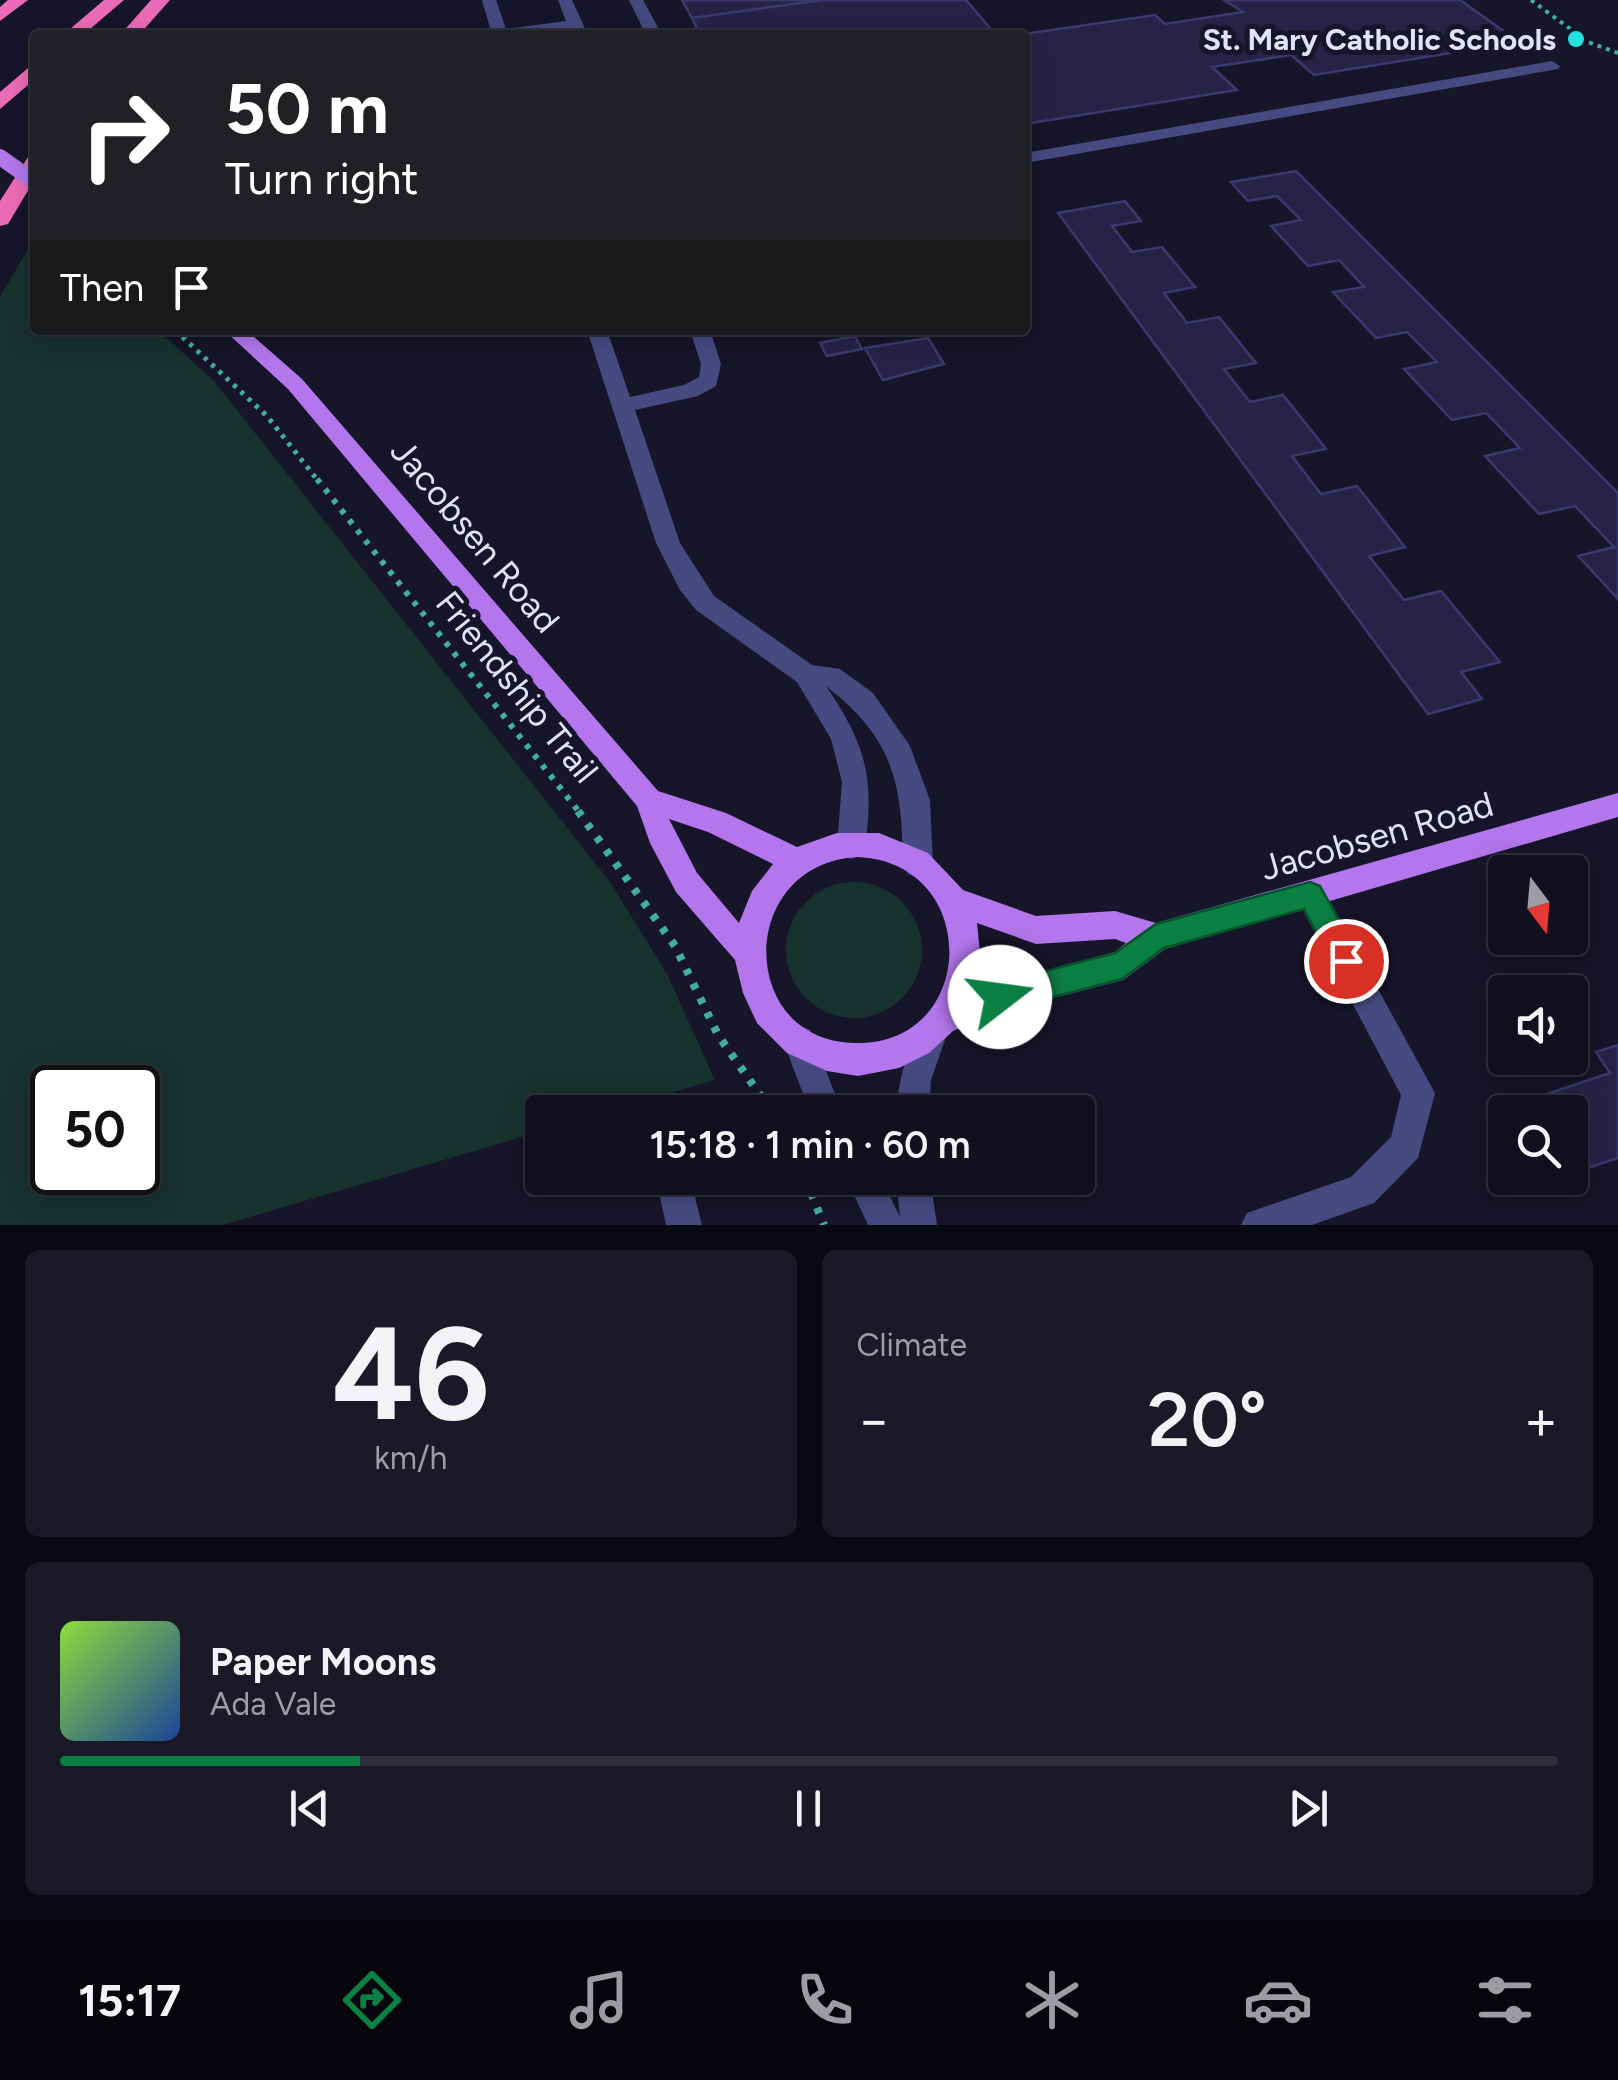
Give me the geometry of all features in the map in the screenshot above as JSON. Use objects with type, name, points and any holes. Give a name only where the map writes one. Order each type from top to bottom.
[{"type":"highway","points":[[0,16],[19,0]]},
{"type":"highway","points":[[78,30],[115,0]]},
{"type":"highway","points":[[134,30],[161,0]]},
{"type":"highway","points":[[0,102],[30,73]]},
{"type":"highway","points":[[0,220],[30,170]]},
{"type":"main road","points":[[0,157],[30,178]]},
{"type":"main road","name":"Jacobsen Road","points":[[240,335],[296,384],[648,800],[660,842],[710,918],[746,950]]},
{"type":"main road","points":[[648,800],[716,822],[798,862]]},
{"type":"main road","name":"Jacobsen Road","points":[[939,1025],[1000,997],[1122,965],[1156,937],[1618,806]]},
{"type":"main road","points":[[852,846],[897,854],[918,865],[954,901],[966,929],[969,959],[963,989],[939,1025],[901,1051],[866,1058],[831,1055],[799,1041],[770,1016],[752,984],[746,950],[752,915],[770,884],[798,862],[824,851],[852,846]]},
{"type":"main road","name":"Jacobsen Road","points":[[954,901],[1036,930],[1116,926],[1156,937]]},
{"type":"street","points":[[489,0],[498,30]]},
{"type":"street","points":[[565,0],[578,30]]},
{"type":"street","points":[[636,0],[651,30]]},
{"type":"street","points":[[1030,157],[1552,66]]},
{"type":"street","points":[[599,335],[668,543],[689,584],[704,603],[807,675],[831,676],[864,701],[900,754],[916,800],[918,865]]},
{"type":"street","points":[[622,406],[690,391],[708,381],[711,364],[702,335]]},
{"type":"street","points":[[807,675],[814,696],[847,741],[858,774],[852,846]]},
{"type":"street","points":[[1259,1225],[1362,1191],[1406,1146],[1418,1093],[1310,895]]},
{"type":"street","points":[[914,1095],[915,1080],[939,1025]]},
{"type":"street","points":[[799,1041],[820,1095]]},
{"type":"street","points":[[677,1195],[684,1225]]},
{"type":"street","points":[[871,1195],[886,1225]]},
{"type":"street","points":[[915,1195],[918,1225]]},
{"type":"path","points":[[1531,0],[1588,42],[1618,53]]},
{"type":"path","name":"Friendship Trail","points":[[180,335],[267,416],[620,864],[675,946],[718,1035],[760,1095]]},
{"type":"path","points":[[813,1195],[824,1225]]},
{"type":"green space","points":[[30,246],[30,335],[163,335],[214,381],[610,882],[667,974],[715,1080],[664,1095],[525,1095],[525,1136],[223,1225],[0,1225],[0,297]]},
{"type":"green space","points":[[854,882],[880,887],[902,902],[917,924],[922,950],[917,976],[902,998],[880,1013],[854,1018],[828,1013],[806,998],[791,976],[786,950],[791,924],[806,902],[828,887]]},
{"type":"building","points":[[682,0],[822,0],[692,18]]},
{"type":"building","points":[[822,0],[966,0],[992,30],[698,30],[692,18]]},
{"type":"building","points":[[1224,0],[1460,0],[1519,42],[1314,75],[1291,55],[1212,67],[1237,90],[1030,123],[1030,33],[1155,15],[1165,24],[1243,12]]},
{"type":"building","points":[[1296,171],[1618,493],[1618,599],[1578,556],[1614,547],[1575,506],[1539,514],[1485,456],[1520,448],[1486,413],[1452,420],[1404,369],[1437,362],[1407,332],[1376,338],[1333,292],[1364,287],[1339,260],[1308,266],[1271,226],[1301,220],[1277,196],[1248,201],[1231,182]]},
{"type":"building","points":[[1125,201],[1141,221],[1112,226],[1132,252],[1162,247],[1195,287],[1164,293],[1187,323],[1219,317],[1256,363],[1224,369],[1250,402],[1283,395],[1326,449],[1292,456],[1321,494],[1357,486],[1405,547],[1369,556],[1404,600],[1441,591],[1500,662],[1461,672],[1482,699],[1428,714],[1058,213]]},
{"type":"building","points":[[855,336],[862,349],[827,356],[820,343]]},
{"type":"building","points":[[928,338],[944,364],[883,380],[865,348]]},
{"type":"building","points":[[1618,1045],[1618,1158],[1588,1168],[1588,1095],[1544,1095],[1610,1073],[1596,1052]]},
{"type":"place","name":"St. Mary Catholic Schools","points":[[1576,39]]},
{"type":"route","points":[[1000,997],[1122,965],[1156,937],[1310,895],[1346,961]]}]
